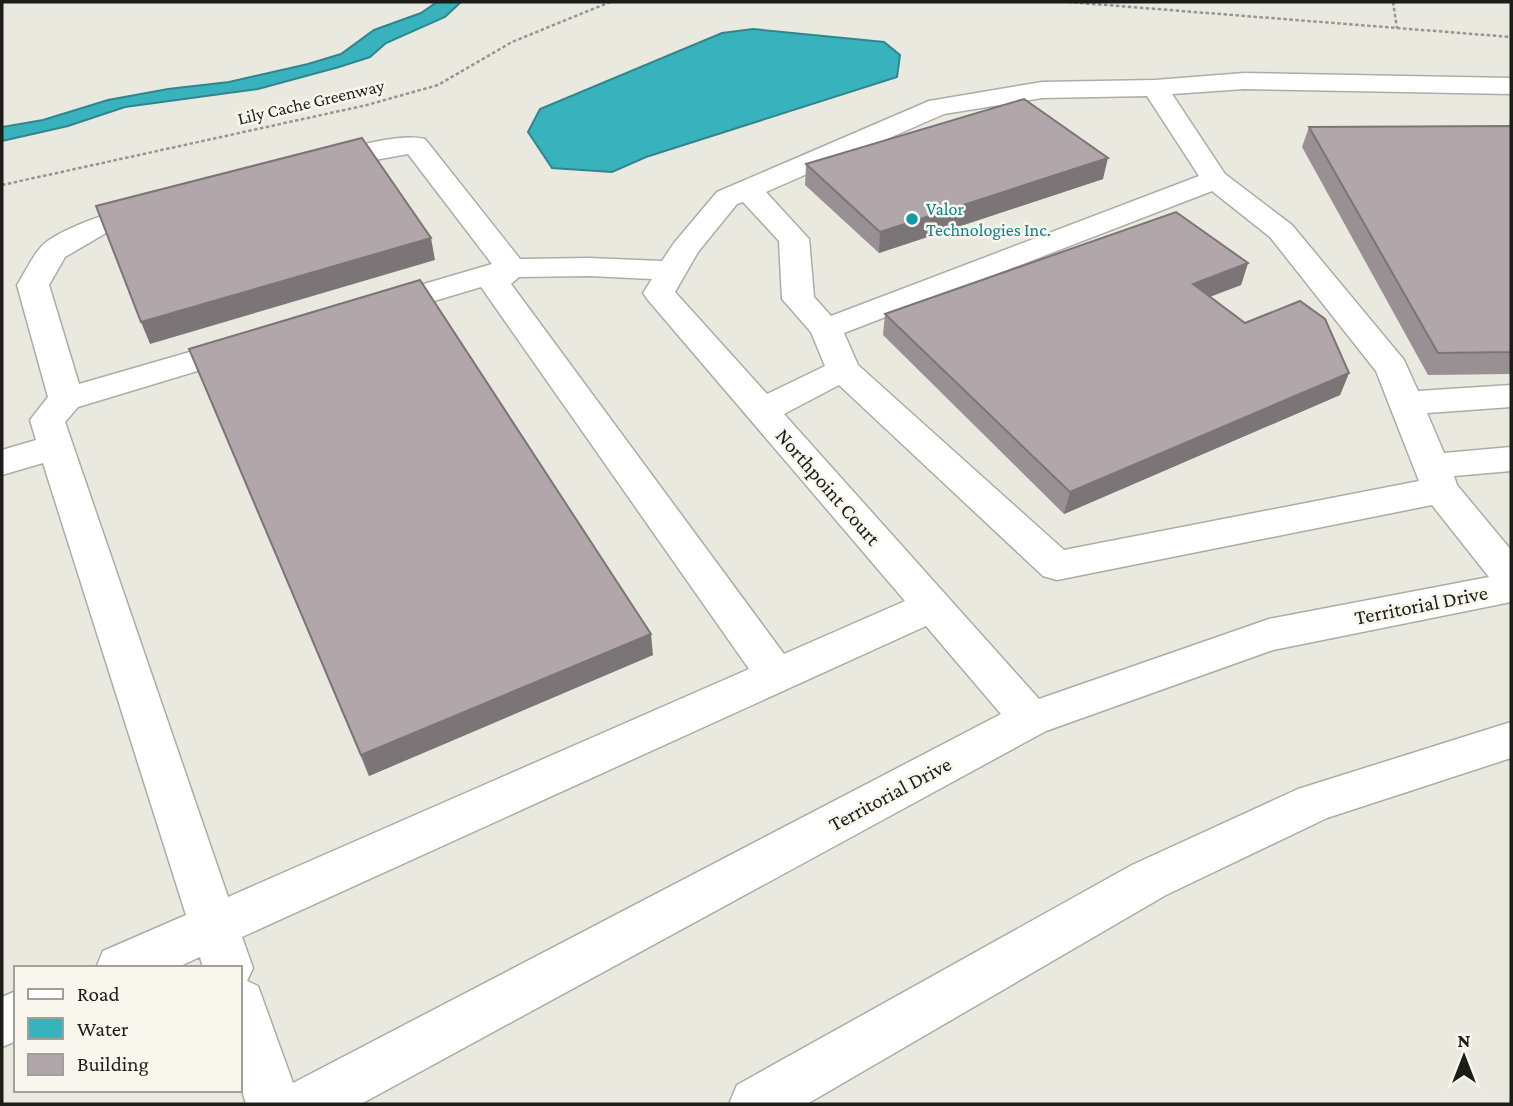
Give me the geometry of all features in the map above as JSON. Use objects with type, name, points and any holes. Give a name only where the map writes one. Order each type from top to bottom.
[{"type":"street","points":[[354,314],[512,268],[589,267],[678,260],[727,198],[939,107],[1042,90],[1155,88],[1244,81],[1511,86]]},
{"type":"street","points":[[1155,88],[1215,180],[1281,231],[1392,368],[1436,478],[1511,576]]},
{"type":"street","points":[[299,172],[366,153],[415,145],[512,268]]},
{"type":"street","points":[[826,328],[1215,180]]},
{"type":"street","points":[[747,189],[794,239],[798,299],[826,328],[843,370],[1057,566],[1511,459]]},
{"type":"street","points":[[66,399],[33,285],[53,251],[96,227],[177,205]]},
{"type":"street","name":"Northpoint Court","points":[[678,260],[659,293],[1031,719]]},
{"type":"street","points":[[512,268],[494,283],[777,676]]},
{"type":"street","points":[[221,947],[47,420],[66,399],[276,337]]},
{"type":"street","points":[[761,411],[843,370]]},
{"type":"street","points":[[1406,403],[1511,396]]},
{"type":"street","points":[[2,463],[55,446]]},
{"type":"street","name":"Territorial Drive","points":[[308,1104],[1031,719],[1269,635],[1511,587]]},
{"type":"street","points":[[131,966],[221,947],[777,676],[932,606]]},
{"type":"street","points":[[756,1104],[1149,880],[1314,803],[1511,740]]},
{"type":"street","points":[[242,1009],[273,1104]]},
{"type":"path","name":"Lily Cache Greenway","points":[[2,185],[354,108],[438,85],[512,42],[610,2]]},
{"type":"path","points":[[1068,2],[1511,37]]},
{"type":"path","points":[[1394,2],[1397,28]]},
{"type":"water","points":[[437,2],[461,2],[445,17],[386,43],[370,57],[339,67],[258,89],[125,107],[68,126],[2,141],[2,127],[43,120],[108,100],[229,82],[341,54],[374,30],[421,13]]},
{"type":"water","points":[[753,29],[884,42],[900,55],[897,77],[646,157],[612,172],[552,168],[528,132],[540,109],[722,33]]},
{"type":"building","name":"Valor Technologies Inc.","points":[[1024,99],[1108,158],[880,232],[806,164]]},
{"type":"building","points":[[1511,126],[1511,352],[1438,353],[1309,127]]},
{"type":"building","points":[[362,138],[431,238],[141,322],[96,206]]},
{"type":"building","points":[[1176,212],[1248,263],[1193,284],[1245,323],[1300,301],[1325,319],[1349,373],[1070,492],[885,314]]},
{"type":"building","points":[[420,280],[651,634],[361,755],[189,349]]},
{"type":"place","name":"Valor Technologies Inc.","points":[[912,219]]}]
